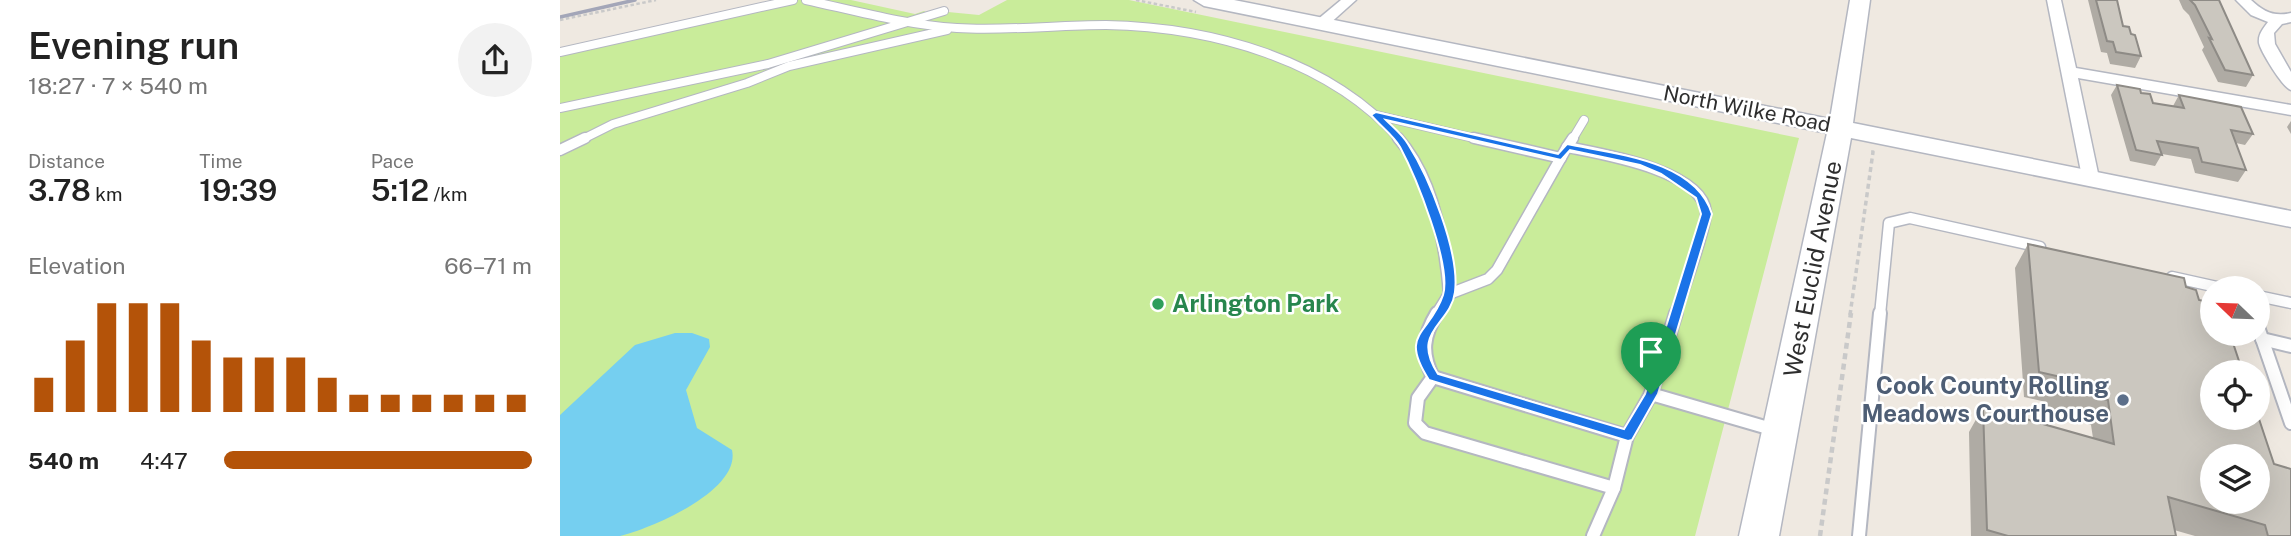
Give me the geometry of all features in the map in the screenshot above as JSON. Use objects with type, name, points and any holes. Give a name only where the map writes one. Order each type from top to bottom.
[{"type":"main road","name":"North Wilke Road","points":[[1203,0],[2291,219]]},
{"type":"main road","name":"West Euclid Avenue","points":[[1759,536],[1840,128],[1857,0]]},
{"type":"street","points":[[1322,23],[1349,0]]},
{"type":"street","points":[[2054,0],[2090,178]]},
{"type":"street","points":[[2243,0],[2256,12],[2284,19]]},
{"type":"street","points":[[2284,19],[2267,33],[2267,44],[2291,85]]},
{"type":"street","points":[[2067,71],[2291,110]]},
{"type":"lane","points":[[560,52],[793,0]]},
{"type":"lane","points":[[806,0],[907,22],[959,28]]},
{"type":"lane","points":[[560,108],[745,68],[944,11]]},
{"type":"lane","points":[[560,150],[613,124],[747,85],[789,66],[849,50],[959,28],[1055,24],[1130,26],[1202,35],[1255,49],[1304,68],[1349,94],[1376,115],[1403,143],[1431,204],[1448,263],[1449,294],[1421,341],[1424,363],[1433,377],[1628,436]]},
{"type":"lane","points":[[745,68],[747,85]]},
{"type":"lane","points":[[1376,115],[1561,158]]},
{"type":"lane","points":[[1449,294],[1488,279],[1497,270],[1584,120]]},
{"type":"lane","points":[[1567,147],[1643,163],[1664,172],[1701,197],[1706,214],[1651,394],[1628,436],[1614,488],[1593,536]]},
{"type":"lane","points":[[1859,536],[1889,223],[1910,218],[2055,250]]},
{"type":"lane","points":[[2160,274],[2200,283]]},
{"type":"lane","points":[[2270,299],[2291,303]]},
{"type":"lane","points":[[2270,337],[2291,346]]},
{"type":"lane","points":[[2264,346],[2291,423]]},
{"type":"lane","points":[[1433,377],[1418,398],[1415,423],[1425,433],[1614,488]]},
{"type":"lane","points":[[1651,394],[1781,432]]},
{"type":"path","points":[[560,20],[656,0]]},
{"type":"path","points":[[1820,536],[1873,152]]},
{"type":"green space","name":"Arlington Park","points":[[777,0],[851,0],[915,14],[924,11],[933,16],[948,12],[979,15],[1007,0],[1129,0],[1799,138],[1695,536],[560,536],[560,49]]},
{"type":"water","points":[[675,333],[692,333],[709,339],[710,347],[686,390],[697,428],[732,450],[731,465],[723,479],[709,493],[653,525],[620,536],[560,536],[560,415],[635,345]]},
{"type":"building","points":[[2096,0],[2117,0],[2123,26],[2129,27],[2131,34],[2135,35],[2141,56],[2116,52],[2113,42],[2107,41]]},
{"type":"building","points":[[2190,0],[2219,0],[2253,75],[2225,70],[2195,5]]},
{"type":"building","points":[[2117,85],[2140,89],[2141,93],[2150,94],[2153,103],[2184,108],[2179,95],[2241,107],[2253,134],[2231,130],[2246,170],[2202,162],[2198,148],[2157,141],[2162,155],[2136,150]]},
{"type":"building","name":"Cook County Rolling Meadows Courthouse","points":[[2028,244],[2184,278],[2186,287],[2196,290],[2200,300],[2200,346],[2234,346],[2239,360],[2200,360],[2200,430],[2263,430],[2267,444],[2200,444],[2200,506],[2168,497],[2176,536],[2008,536],[1987,530],[1983,407],[2114,444],[2108,400],[2062,388],[2061,377],[2039,372]]},
{"type":"building","name":"Cook County Rolling Meadows Courthouse","points":[[2270,452],[2274,464],[2291,469],[2291,536],[2268,536],[2265,525],[2227,514],[2270,514]]},
{"type":"railway","points":[[560,17],[635,0]]},
{"type":"place","name":"Arlington Park","points":[[1158,304]]},
{"type":"place","name":"Cook County Rolling Meadows Courthouse","points":[[2123,400]]},
{"type":"route","points":[[1376,115],[1561,158],[1567,147],[1643,163],[1664,172],[1701,197],[1706,214],[1651,394],[1628,436],[1433,377],[1424,363],[1421,341],[1449,294],[1448,263],[1431,204],[1403,143],[1376,115]]}]
